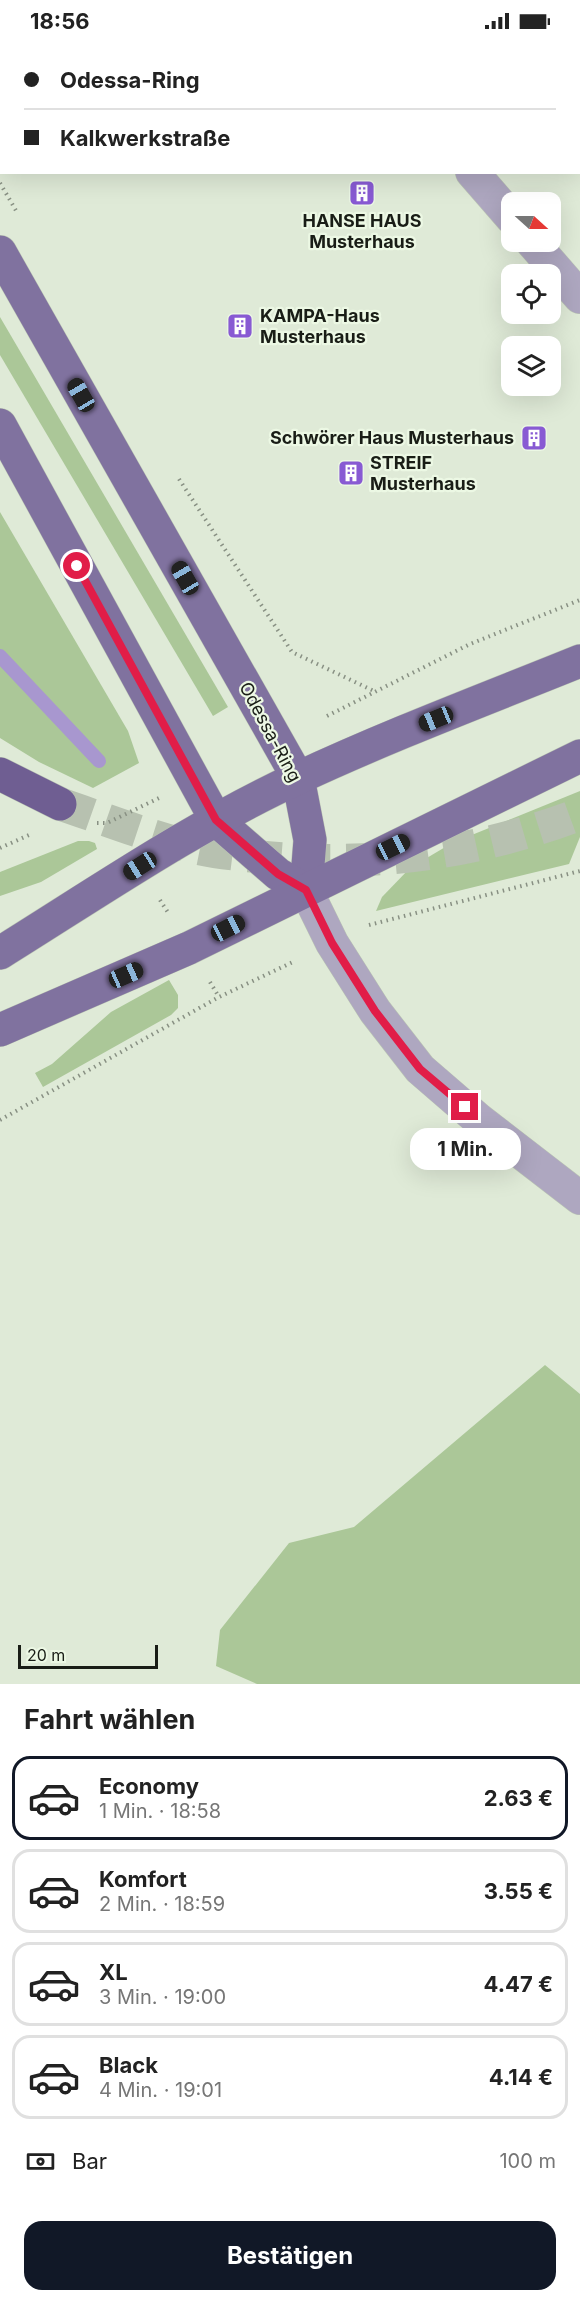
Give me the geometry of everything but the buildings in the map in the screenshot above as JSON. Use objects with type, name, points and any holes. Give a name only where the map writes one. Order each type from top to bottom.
[{"type":"highway","points":[[0,774],[60,804]]},
{"type":"main road","name":"Odessa-Ring","points":[[0,252],[298,778],[310,840],[306,890]]},
{"type":"main road","points":[[0,425],[216,820],[278,874],[306,890]]},
{"type":"main road","points":[[0,952],[216,820],[298,778],[416,727],[580,661]]},
{"type":"main road","points":[[0,1030],[189,948],[580,756]]},
{"type":"street","points":[[474,174],[501,205]]},
{"type":"street","points":[[541,252],[580,297]]},
{"type":"street","points":[[306,890],[332,943],[375,1011],[420,1069],[479,1120],[580,1198]]},
{"type":"path","points":[[0,183],[23,223]]},
{"type":"path","points":[[175,473],[292,652],[376,692]]},
{"type":"path","points":[[278,741],[470,644],[580,600]]},
{"type":"path","points":[[195,782],[107,823],[140,866],[219,997]]},
{"type":"path","points":[[0,1120],[219,997],[332,943],[360,927],[580,871]]},
{"type":"green space","points":[[0,317],[228,707],[213,716],[0,355]]},
{"type":"green space","points":[[0,512],[128,731],[139,763],[93,788],[39,762],[0,738]]},
{"type":"green space","points":[[580,791],[580,837],[569,864],[376,911],[382,897],[410,868],[452,843]]},
{"type":"green space","points":[[78,841],[95,843],[97,849],[41,882],[0,896],[0,872]]},
{"type":"green space","points":[[169,980],[178,995],[178,1008],[171,1015],[43,1087],[35,1073],[52,1064],[111,1012]]},
{"type":"green space","points":[[545,1365],[580,1394],[580,1684],[257,1684],[216,1666],[220,1630],[289,1543],[354,1527]]},
{"type":"waterway","points":[[0,656],[99,761]]},
{"type":"tunnel","points":[[60,804],[147,834],[200,849],[247,856],[311,860],[350,860],[428,854],[505,838],[580,814]]},
{"type":"place","name":"HANSE HAUS Musterhaus","points":[[362,193]]},
{"type":"place","name":"KAMPA-Haus Musterhaus","points":[[240,326]]},
{"type":"place","name":"Schwörer Haus Musterhaus","points":[[534,438]]},
{"type":"place","name":"STREIF Musterhaus","points":[[351,473]]},
{"type":"route","points":[[77,566],[216,820],[278,874],[306,890],[332,943],[375,1011],[420,1069],[465,1107]]}]
